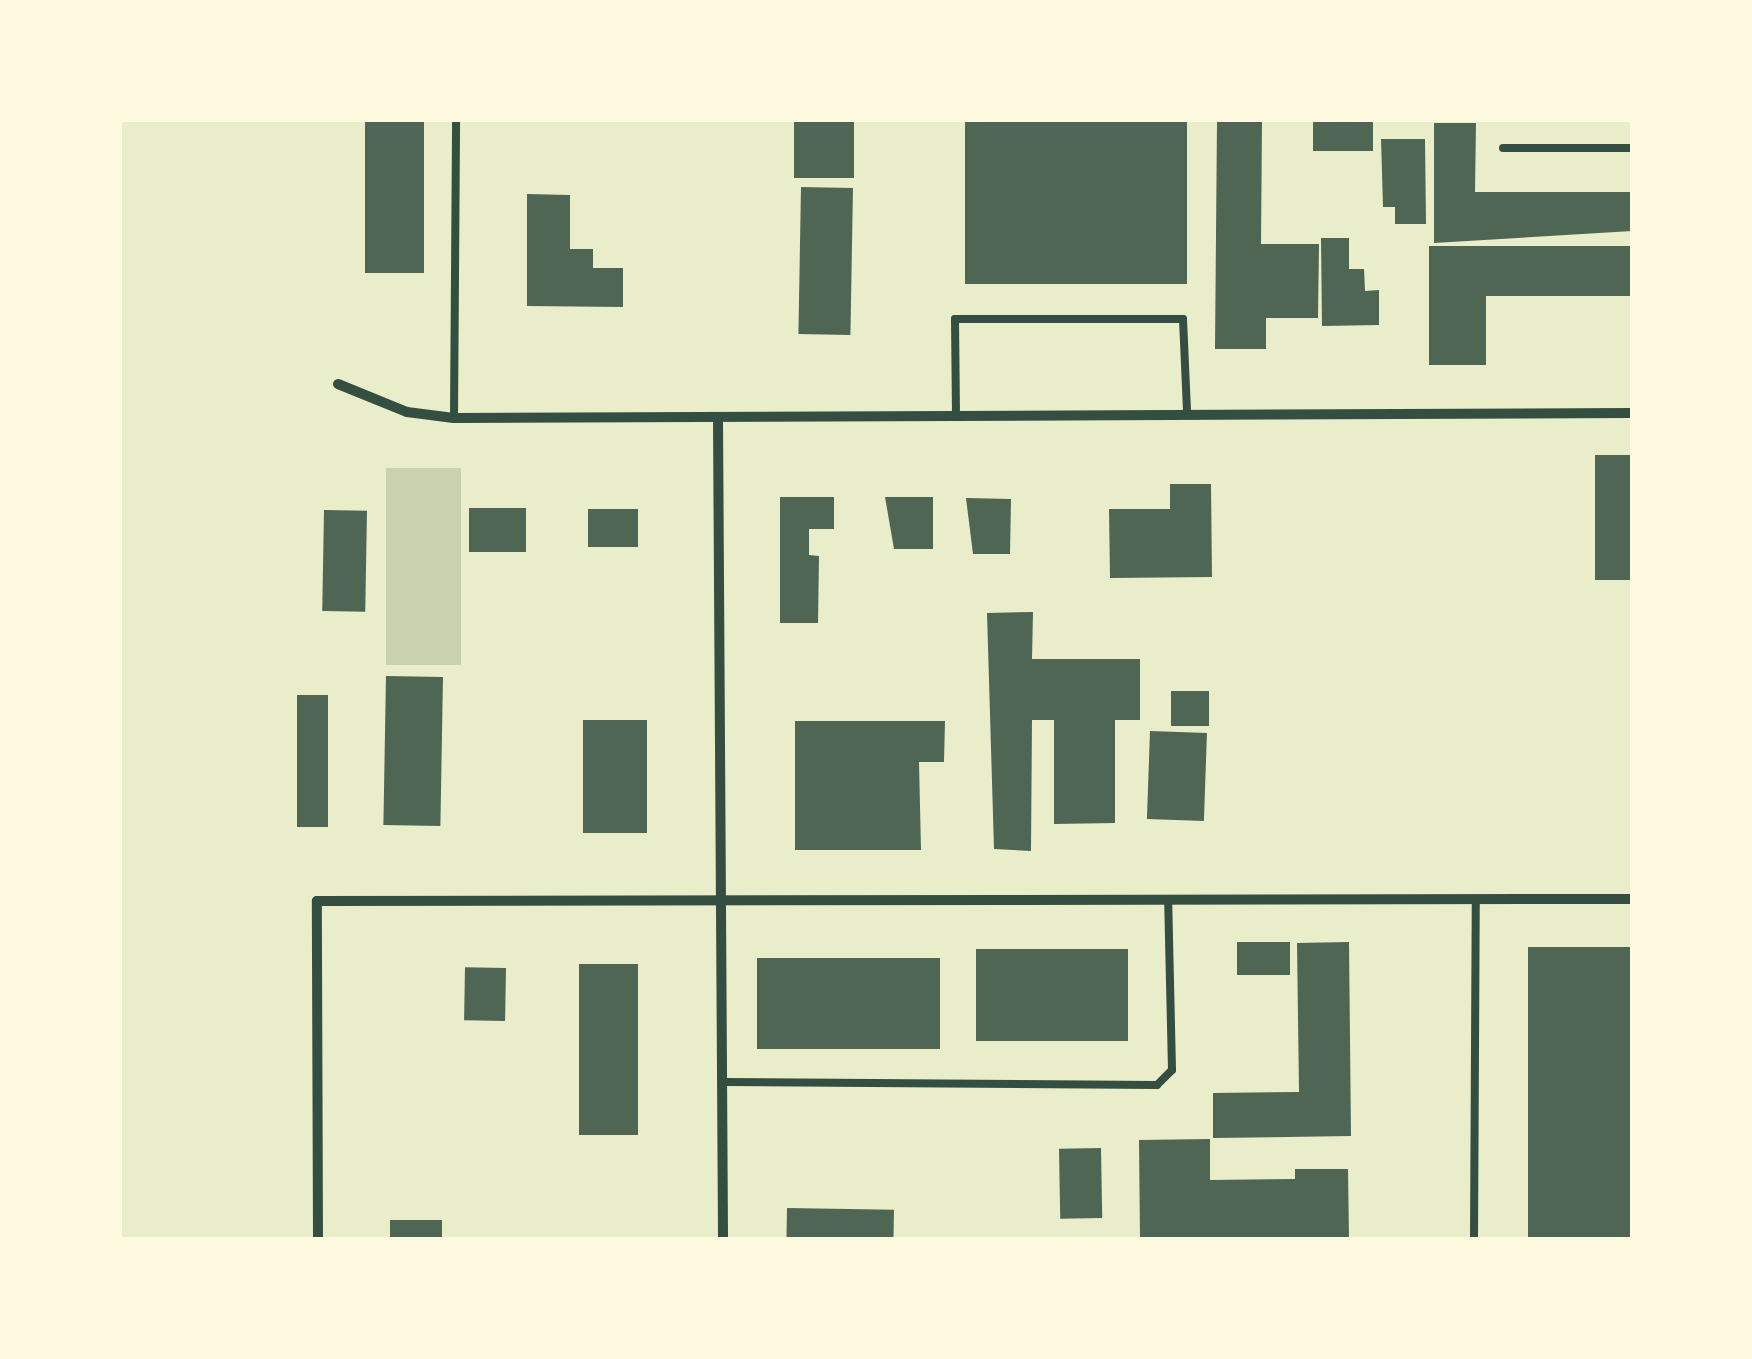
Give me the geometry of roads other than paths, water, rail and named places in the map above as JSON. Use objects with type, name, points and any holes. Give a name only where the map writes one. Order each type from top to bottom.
[{"type":"street","points":[[338,384],[407,412],[454,418],[1187,412],[1632,414]]},
{"type":"street","points":[[718,418],[724,1239]]},
{"type":"street","points":[[318,1239],[317,901],[1632,899]]},
{"type":"lane","points":[[454,418],[456,120]]},
{"type":"lane","points":[[1503,148],[1632,148]]},
{"type":"lane","points":[[956,415],[955,320],[1183,319],[1187,412]]},
{"type":"lane","points":[[724,1082],[1156,1085],[1172,1070],[1168,898]]},
{"type":"lane","points":[[1474,1239],[1476,900]]}]
